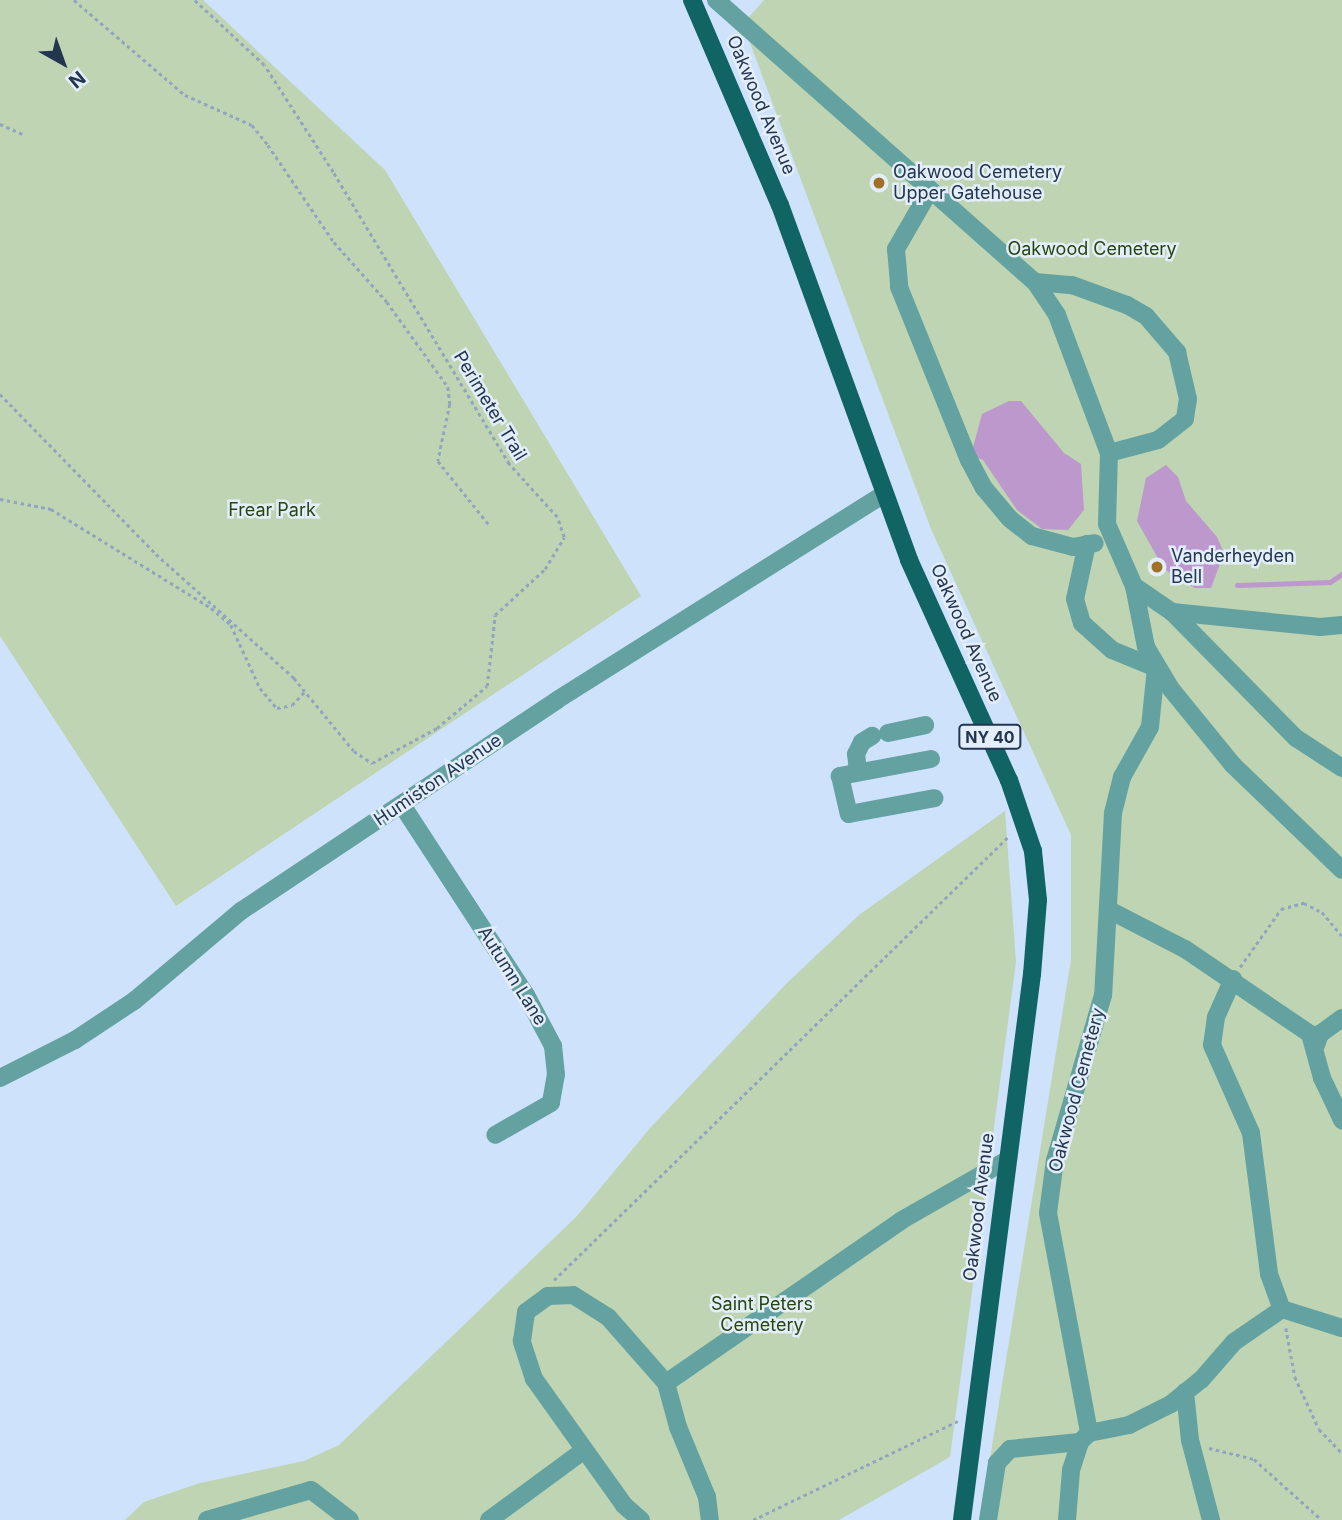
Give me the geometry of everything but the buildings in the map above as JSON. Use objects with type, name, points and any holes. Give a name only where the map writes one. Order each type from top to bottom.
[{"type":"main road","name":"Oakwood Avenue","points":[[692,0],[780,205],[884,494],[1024,821],[1033,851],[1038,900],[962,1520]]},
{"type":"street","name":"Oakwood Cemetery","points":[[716,0],[1035,282],[1057,315],[1109,453],[1111,538],[1134,586],[1146,647],[1156,668],[1233,765],[1342,870]]},
{"type":"street","points":[[930,190],[896,248],[899,287],[969,460],[984,488],[1010,519],[1032,536],[1073,547],[1111,538]]},
{"type":"street","points":[[1035,282],[1072,285],[1127,305],[1146,316],[1177,352],[1188,399],[1185,419],[1158,440],[1109,453]]},
{"type":"street","name":"Humiston Avenue","points":[[0,1078],[75,1040],[134,1001],[241,911],[557,700],[884,494]]},
{"type":"street","name":"Oakwood Cemetery","points":[[1087,544],[1075,599],[1082,623],[1104,645],[1156,668]]},
{"type":"street","points":[[1134,586],[1172,612],[1296,738],[1342,768]]},
{"type":"street","points":[[1172,612],[1276,624],[1342,625]]},
{"type":"street","name":"Oakwood Cemetery","points":[[1067,1520],[1070,1480],[1084,1438],[1081,1380],[1048,1213],[1055,1160],[1103,995],[1111,911],[1114,813],[1122,777],[1150,727],[1156,668]]},
{"type":"street","points":[[858,772],[856,754],[862,741],[925,725]]},
{"type":"street","points":[[931,759],[840,776],[849,814],[935,798]]},
{"type":"street","name":"Autumn Lane","points":[[402,805],[526,995],[553,1046],[556,1074],[551,1103],[495,1135]]},
{"type":"street","points":[[1111,911],[1233,979],[1310,1034],[1316,1045],[1322,1078],[1342,1120]]},
{"type":"street","points":[[1233,979],[1216,1017],[1212,1045],[1251,1133],[1269,1274],[1282,1309]]},
{"type":"street","points":[[1316,1045],[1320,1034],[1342,1018]]},
{"type":"street","points":[[666,1384],[902,1220],[1007,1160]]},
{"type":"street","points":[[642,1520],[624,1505],[534,1379],[522,1340],[526,1312],[548,1296],[573,1295],[608,1317],[666,1384],[678,1427],[707,1497],[710,1520]]},
{"type":"street","points":[[1282,1309],[1342,1328]]},
{"type":"street","points":[[988,1520],[997,1463],[1010,1449],[1084,1438],[1129,1425],[1185,1392],[1234,1342],[1282,1309]]},
{"type":"street","points":[[1185,1392],[1192,1447],[1211,1520]]},
{"type":"street","points":[[489,1520],[583,1451]]},
{"type":"street","points":[[207,1520],[311,1490],[350,1520]]},
{"type":"path","points":[[74,0],[186,94],[252,125],[268,145],[334,242],[387,302],[448,387],[450,404],[438,461],[490,526]]},
{"type":"path","name":"Perimeter Trail","points":[[194,0],[264,65],[334,172],[509,464],[558,517],[565,537],[545,569],[495,615],[487,687],[437,729],[397,754],[372,763],[354,751],[305,691]]},
{"type":"path","points":[[0,124],[25,135]]},
{"type":"path","points":[[0,394],[156,554],[305,691],[292,705],[277,708],[260,688],[232,625],[211,608],[51,509],[0,499]]},
{"type":"path","points":[[548,1296],[544,1290],[1024,821]]},
{"type":"path","points":[[1233,979],[1281,909],[1304,903],[1322,912],[1342,936]]},
{"type":"path","points":[[1282,1309],[1295,1377],[1320,1429],[1342,1453]]},
{"type":"path","points":[[753,1520],[974,1414]]},
{"type":"path","points":[[1192,1447],[1233,1451],[1254,1460],[1322,1520]]},
{"type":"green space","name":"Frear Park","points":[[0,0],[203,0],[385,170],[641,596],[176,906],[0,636]]},
{"type":"green space","name":"Oakwood Cemetery","points":[[764,0],[1342,0],[1342,1520],[980,1520],[1071,960],[1071,835],[931,529],[743,24]]},
{"type":"green space","name":"Saint Peters Cemetery","points":[[1005,811],[1016,962],[950,1457],[839,1520],[125,1520],[144,1502],[200,1483],[304,1461],[339,1445],[577,1216],[651,1127],[786,984],[859,915]]},
{"type":"shaded area","points":[[1009,401],[1021,401],[1064,453],[1081,464],[1084,510],[1068,530],[1042,529],[1017,510],[983,460],[975,457],[972,451],[982,414]]},
{"type":"shaded area","points":[[1166,465],[1178,477],[1186,501],[1217,537],[1224,553],[1211,588],[1195,588],[1164,569],[1137,521],[1146,478]]},
{"type":"waterway","points":[[1237,585],[1330,582],[1342,574]]},
{"type":"place","name":"Oakwood Cemetery Upper Gatehouse","points":[[879,183]]},
{"type":"place","name":"Vanderheyden Bell","points":[[1157,567]]}]
